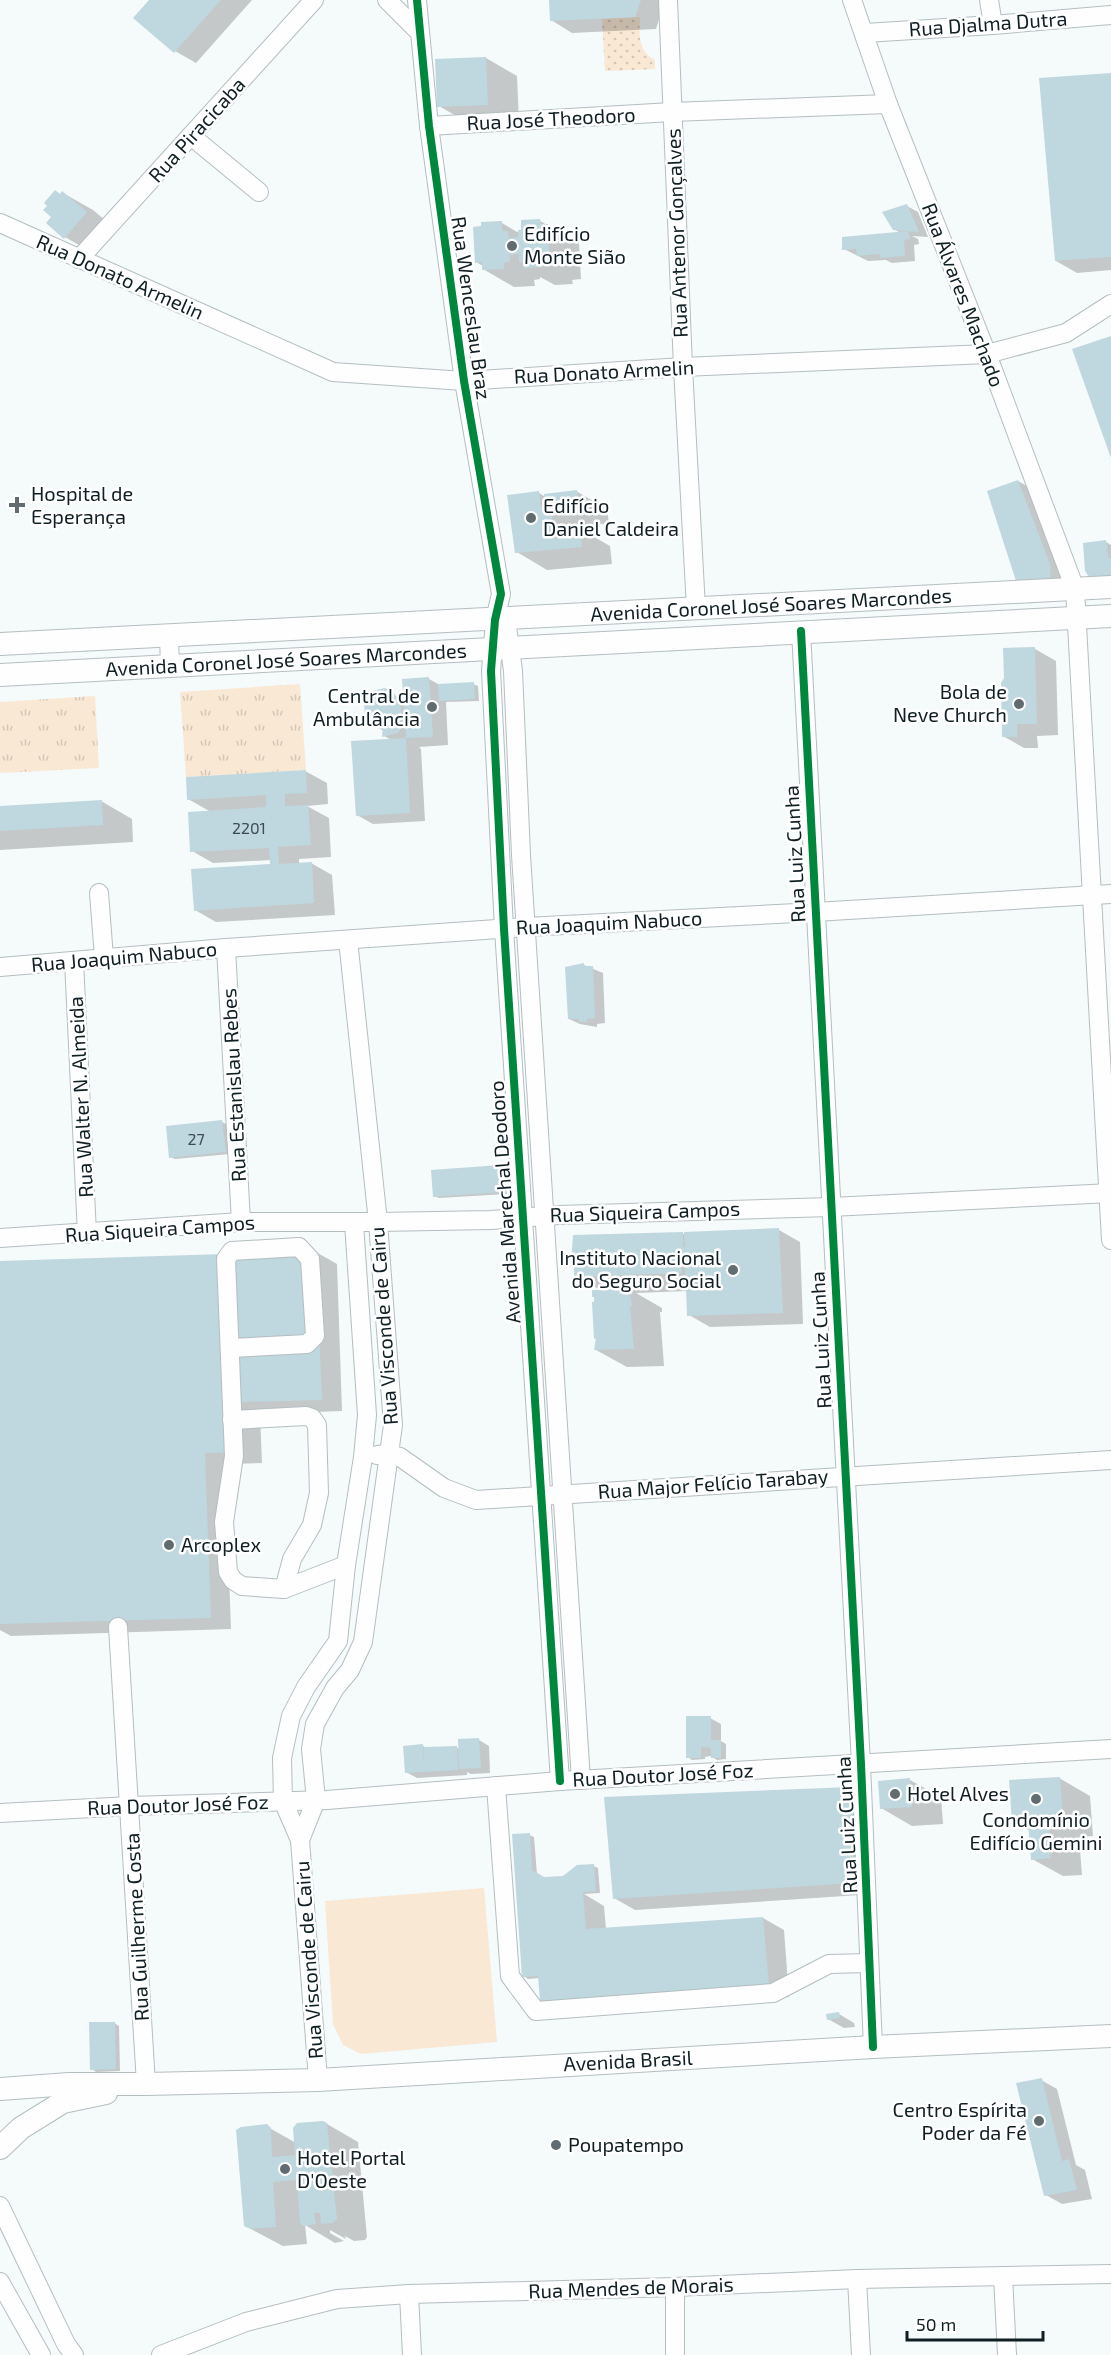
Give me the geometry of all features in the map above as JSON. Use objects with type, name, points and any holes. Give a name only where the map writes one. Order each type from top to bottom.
[{"type":"main road","name":"Avenida Coronel José Soares Marcondes","points":[[0,644],[1111,587]]},
{"type":"main road","points":[[810,630],[819,603]]},
{"type":"main road","name":"Avenida Coronel José Soares Marcondes","points":[[0,675],[810,630],[1111,616]]},
{"type":"main road","name":"Avenida Brasil","points":[[146,2084],[318,2080],[873,2047],[1111,2036]]},
{"type":"main road","points":[[0,2089],[69,2084],[146,2084]]},
{"type":"main road","points":[[0,2148],[21,2128],[63,2102],[146,2084]]},
{"type":"street","name":"Rua Piracicaba","points":[[80,259],[314,0]]},
{"type":"street","points":[[387,0],[418,31]]},
{"type":"street","name":"Rua Wenceslau Braz","points":[[417,0],[418,31],[429,126],[464,381],[501,594],[500,620]]},
{"type":"street","name":"Rua Antenor Gonçalves","points":[[668,0],[683,368],[696,609]]},
{"type":"street","name":"Rua Álvares Machado","points":[[852,0],[888,104],[987,354],[1076,589],[1102,894],[1111,1240]]},
{"type":"street","points":[[989,0],[993,25]]},
{"type":"street","name":"Rua Djalma Dutra","points":[[865,33],[1111,15]]},
{"type":"street","name":"Rua José Theodoro","points":[[429,126],[672,112],[888,104]]},
{"type":"street","points":[[191,136],[259,192]]},
{"type":"street","name":"Rua Donato Armelin","points":[[0,223],[333,372],[464,381],[987,354],[1066,333],[1111,304]]},
{"type":"street","name":"Avenida Marechal Deodoro","points":[[500,620],[526,927],[581,1780]]},
{"type":"street","name":"Rua Luiz Cunha","points":[[810,630],[814,912],[861,1764],[873,2047]]},
{"type":"street","points":[[227,634],[229,664]]},
{"type":"street","points":[[169,636],[170,667]]},
{"type":"street","name":"Avenida Marechal Deodoro","points":[[502,648],[491,671],[504,929],[560,1781]]},
{"type":"street","points":[[99,893],[104,958]]},
{"type":"street","name":"Rua Joaquim Nabuco","points":[[0,968],[226,948],[526,927],[1102,894]]},
{"type":"street","name":"Rua Visconde de Cairu","points":[[300,1840],[316,1800],[311,1749],[315,1724],[335,1688],[350,1670],[363,1642],[393,1425],[378,1222],[348,940]]},
{"type":"street","name":"Rua Estanislau Rebes","points":[[226,948],[241,1221]]},
{"type":"street","name":"Rua Walter N. Almeida","points":[[74,961],[87,1234]]},
{"type":"street","name":"Rua Siqueira Campos","points":[[0,1238],[87,1234],[241,1221],[378,1222],[831,1207],[1110,1193]]},
{"type":"street","name":"Rua Visconde de Cairu","points":[[318,2080],[300,1840],[283,1801],[282,1758],[289,1724],[306,1687],[338,1641],[346,1565],[363,1457],[368,1415],[354,1222]]},
{"type":"street","points":[[231,1348],[307,1344],[315,1336],[309,1259],[299,1247],[232,1251],[228,1255],[234,1456],[224,1522],[228,1572],[233,1580],[242,1586],[284,1589],[346,1565]]},
{"type":"street","points":[[232,1420],[306,1416],[312,1418],[317,1425],[319,1493],[312,1525],[292,1559],[284,1589]]},
{"type":"street","points":[[363,1457],[388,1454]]},
{"type":"street","name":"Rua Major Felício Tarabay","points":[[388,1454],[400,1457],[444,1488],[476,1500],[1111,1460]]},
{"type":"street","name":"Rua Guilherme Costa","points":[[118,1627],[146,2084]]},
{"type":"street","name":"Rua Doutor José Foz","points":[[0,1813],[316,1800],[560,1781],[1111,1749]]},
{"type":"street","points":[[496,1786],[510,1976],[536,2011],[773,1993],[829,1964],[869,1964]]},
{"type":"street","points":[[0,2206],[66,2344],[74,2355]]},
{"type":"street","name":"Rua Mendes de Morais","points":[[161,2355],[246,2322],[337,2299],[409,2294],[675,2287],[857,2279],[1111,2274]]},
{"type":"street","points":[[1003,2276],[1007,2355]]},
{"type":"street","points":[[857,2279],[861,2355]]},
{"type":"street","points":[[0,2282],[41,2355]]},
{"type":"street","points":[[675,2287],[675,2355]]},
{"type":"street","points":[[409,2294],[412,2355]]},
{"type":"green space","points":[[640,17],[641,42],[645,52],[655,60],[655,69],[605,71],[602,19]]},
{"type":"green space","points":[[300,684],[306,770],[186,777],[180,692]]},
{"type":"green space","points":[[95,696],[99,768],[0,773],[0,702]]},
{"type":"green space","points":[[484,1888],[497,2042],[361,2054],[343,2045],[333,2024],[325,1901]]},
{"type":"building","points":[[149,0],[221,0],[174,53],[133,18]]},
{"type":"building","points":[[549,0],[641,0],[635,17],[550,21]]},
{"type":"building","points":[[486,57],[488,105],[437,107],[435,59]]},
{"type":"building","points":[[1111,73],[1111,257],[1055,261],[1039,78]]},
{"type":"building","points":[[55,190],[60,194],[62,191],[87,212],[64,239],[46,223],[51,217],[43,210],[47,206],[44,203]]},
{"type":"building","points":[[907,204],[919,232],[893,230],[882,212]]},
{"type":"building","name":"Edifício Monte Sião","points":[[540,219],[541,224],[548,224],[550,262],[542,263],[542,267],[523,268],[523,262],[519,262],[519,254],[510,255],[510,262],[504,263],[504,269],[482,270],[482,262],[475,263],[473,227],[481,226],[481,222],[502,221],[502,231],[508,231],[509,238],[518,237],[521,220]]},
{"type":"building","points":[[908,231],[910,239],[904,240],[905,256],[880,258],[880,254],[857,256],[856,249],[842,250],[842,237]]},
{"type":"building","points":[[1111,336],[1111,458],[1072,349]]},
{"type":"building","points":[[1018,480],[1051,567],[1049,584],[1017,584],[987,491]]},
{"type":"building","name":"Edifício Daniel Caldeira","points":[[577,490],[579,506],[551,510],[555,539],[561,538],[560,529],[580,526],[582,547],[515,553],[507,495],[539,491],[541,507],[545,506],[544,494]]},
{"type":"building","points":[[1106,540],[1108,558],[1111,558],[1111,576],[1089,577],[1085,571],[1083,543]]},
{"type":"building","name":"Bola de Neve Church","points":[[1035,647],[1037,724],[1017,724],[1017,737],[1002,737],[1003,648]]},
{"type":"building","points":[[429,677],[433,737],[406,738],[402,679]]},
{"type":"building","points":[[474,682],[475,699],[439,701],[438,684]]},
{"type":"building","points":[[385,688],[394,693],[403,716],[398,733],[382,737],[383,726],[372,726],[365,717],[364,702],[372,691]]},
{"type":"building","points":[[406,738],[410,813],[356,816],[351,741]]},
{"type":"building","points":[[306,770],[307,793],[285,794],[285,806],[308,805],[311,845],[278,847],[279,864],[312,862],[314,903],[194,911],[191,869],[270,864],[269,848],[190,852],[188,812],[266,807],[266,795],[187,800],[186,777]]},
{"type":"building","points":[[102,800],[103,825],[0,831],[0,806]]},
{"type":"building","points":[[584,963],[584,966],[593,966],[595,1018],[587,1019],[587,1022],[579,1022],[579,1019],[568,1019],[565,967]]},
{"type":"building","points":[[222,1120],[226,1152],[169,1158],[166,1126]]},
{"type":"building","points":[[501,1165],[503,1192],[433,1197],[431,1170]]},
{"type":"building","name":"Instituto Nacional do Seguro Social","points":[[779,1228],[783,1313],[687,1316],[685,1260],[681,1260],[682,1273],[574,1277],[574,1264],[571,1264],[573,1235],[683,1232],[683,1247],[685,1247],[684,1232]]},
{"type":"building","points":[[316,1251],[322,1400],[240,1402],[241,1452],[205,1453],[211,1618],[0,1624],[0,1261]]},
{"type":"building","points":[[631,1289],[632,1306],[630,1306],[634,1349],[594,1350],[596,1338],[594,1339],[592,1290]]},
{"type":"building","points":[[686,1716],[711,1716],[711,1740],[721,1740],[721,1758],[711,1758],[711,1748],[701,1747],[701,1758],[686,1758]]},
{"type":"building","points":[[479,1738],[481,1768],[459,1769],[458,1739]]},
{"type":"building","points":[[423,1744],[424,1765],[424,1747],[457,1746],[458,1770],[405,1773],[403,1746]]},
{"type":"building","name":"Condomínio Edifício Gemini","points":[[1060,1777],[1063,1819],[1049,1820],[1051,1858],[1031,1860],[1028,1821],[1012,1822],[1009,1780]]},
{"type":"building","name":"Hotel Alves","points":[[910,1778],[912,1807],[880,1809],[878,1781]]},
{"type":"building","points":[[851,1787],[854,1883],[613,1899],[604,1797]]},
{"type":"building","points":[[530,1833],[532,1870],[544,1877],[563,1876],[577,1865],[594,1864],[596,1891],[583,1892],[586,1929],[763,1917],[769,1985],[540,2001],[538,1976],[522,1977],[512,1834]]},
{"type":"building","points":[[839,2012],[840,2018],[827,2020],[826,2014]]},
{"type":"building","points":[[89,2022],[115,2022],[116,2069],[90,2070]]},
{"type":"building","name":"Centro Espírita Poder da Fé","points":[[1042,2078],[1062,2161],[1069,2159],[1077,2190],[1044,2196],[1016,2083]]},
{"type":"building","name":"Hotel Portal D'Oeste","points":[[323,2121],[327,2123],[337,2219],[333,2223],[321,2224],[320,2213],[314,2213],[316,2224],[303,2226],[300,2223],[297,2180],[273,2182],[276,2227],[251,2229],[244,2226],[236,2130],[241,2127],[267,2124],[271,2128],[272,2157],[295,2155],[293,2128],[297,2123]]},
{"type":"cycle path","points":[[417,0],[429,126],[464,381],[501,594],[495,620],[491,671],[504,929],[560,1781]]},
{"type":"cycle path","points":[[801,631],[861,1764],[873,2047]]},
{"type":"place","name":"Edifício Monte Sião","points":[[512,246]]},
{"type":"place","name":"Hospital de Esperança","points":[[17,505]]},
{"type":"place","name":"Edifício Daniel Caldeira","points":[[531,518]]},
{"type":"place","name":"Bola de Neve Church","points":[[1019,704]]},
{"type":"place","name":"Central de Ambulância","points":[[432,707]]},
{"type":"place","name":"Instituto Nacional do Seguro Social","points":[[733,1270]]},
{"type":"place","name":"Arcoplex","points":[[169,1545]]},
{"type":"place","name":"Hotel Alves","points":[[895,1794]]},
{"type":"place","name":"Condomínio Edifício Gemini","points":[[1036,1799]]},
{"type":"place","name":"Centro Espírita Poder da Fé","points":[[1039,2121]]},
{"type":"place","name":"Poupatempo","points":[[556,2145]]},
{"type":"place","name":"Hotel Portal D'Oeste","points":[[285,2169]]}]
